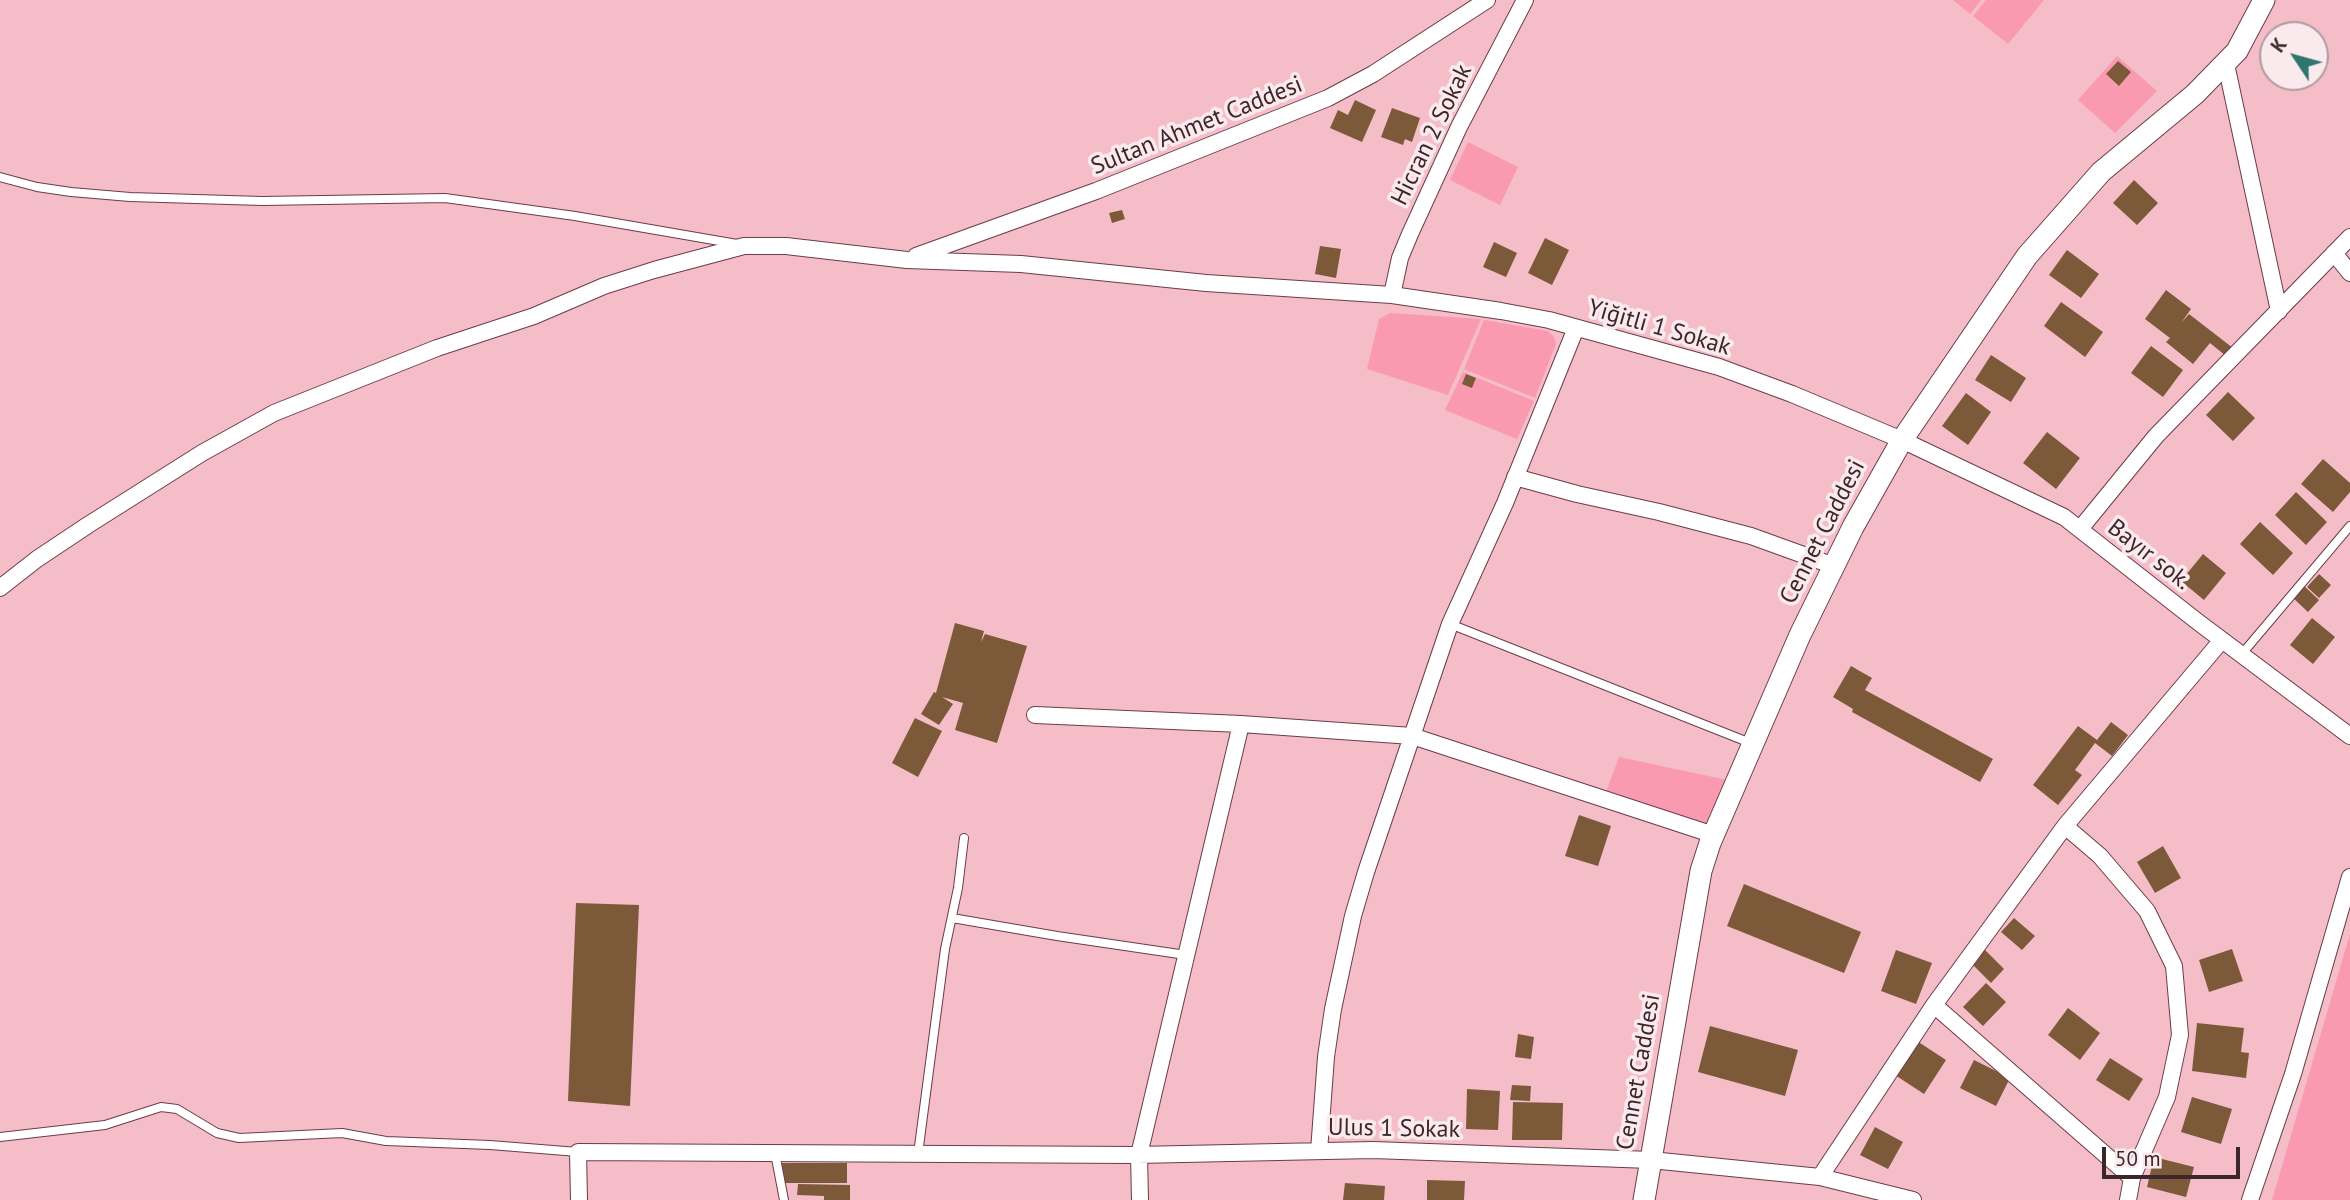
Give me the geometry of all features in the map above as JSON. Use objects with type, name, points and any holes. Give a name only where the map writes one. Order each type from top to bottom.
[{"type":"street","name":"Sultan Ahmet Caddesi","points":[[907,260],[1096,191],[1328,98],[1373,75],[1487,0]]},
{"type":"street","name":"Hicran 2 Sokak","points":[[1392,295],[1400,258],[1409,234],[1459,127],[1525,0]]},
{"type":"street","name":"Cennet Caddesi","points":[[1644,1200],[1701,871],[1800,635],[1874,486],[2002,291],[2045,234],[2101,172],[2195,94],[2226,64],[2238,51],[2264,0]]},
{"type":"street","points":[[2226,64],[2279,311]]},
{"type":"street","points":[[2080,529],[2155,436],[2350,237]]},
{"type":"street","name":"Yiğitli 1 Sokak","points":[[0,588],[88,525],[202,453],[274,413],[447,344],[534,316],[604,286],[744,246],[786,246],[907,260],[1021,264],[1206,283],[1392,295],[1501,311],[1576,328],[1719,367],[1902,440]]},
{"type":"street","points":[[2334,253],[2350,273]]},
{"type":"street","points":[[1319,1151],[1326,1058],[1342,962],[1366,872],[1450,624],[1516,477],[1576,328]]},
{"type":"street","name":"Bayır sok.","points":[[1902,440],[2064,517],[2350,736]]},
{"type":"street","points":[[1516,477],[1751,536],[1834,566]]},
{"type":"street","points":[[1820,1177],[1934,1005],[2065,826],[2222,640]]},
{"type":"street","points":[[1035,715],[1241,723],[1412,736],[1714,835]]},
{"type":"street","points":[[1140,1200],[1138,1155],[1241,723]]},
{"type":"street","points":[[2065,826],[2099,856],[2147,911],[2174,966],[2180,1035],[2167,1097],[2132,1178],[2128,1200]]},
{"type":"street","points":[[2250,1200],[2293,1074],[2350,877]]},
{"type":"street","points":[[1934,1005],[2132,1178]]},
{"type":"street","name":"Ulus 1 Sokak","points":[[578,1152],[1138,1155],[1410,1150],[1651,1160],[1820,1177],[1913,1200]]},
{"type":"street","points":[[578,1152],[579,1200]]},
{"type":"lane","points":[[0,177],[37,187],[71,192],[144,198],[262,201],[445,198],[682,233],[744,246]]},
{"type":"lane","points":[[2241,655],[2350,526]]},
{"type":"lane","points":[[1450,624],[1754,744]]},
{"type":"lane","points":[[918,1154],[945,949],[958,888],[964,838]]},
{"type":"lane","points":[[952,918],[1186,955]]},
{"type":"lane","points":[[0,1137],[105,1125],[162,1107],[177,1109],[217,1133],[239,1138],[342,1133],[386,1141],[578,1152]]},
{"type":"lane","points":[[775,1153],[784,1200]]},
{"type":"shaded area","points":[[1953,0],[1981,0],[1970,14]]},
{"type":"shaded area","points":[[1986,0],[2044,0],[2008,44],[1973,16]]},
{"type":"shaded area","points":[[2117,56],[2157,91],[2115,133],[2078,100]]},
{"type":"shaded area","points":[[1468,142],[1518,167],[1500,205],[1450,180]]},
{"type":"shaded area","points":[[1390,313],[1481,319],[1448,395],[1367,369],[1379,319]]},
{"type":"shaded area","points":[[1484,320],[1548,331],[1554,337],[1556,344],[1535,398],[1464,369]]},
{"type":"shaded area","points":[[1463,372],[1534,401],[1517,439],[1445,410]]},
{"type":"shaded area","points":[[1619,757],[1727,780],[1708,826],[1606,792]]},
{"type":"shaded area","points":[[2350,934],[2350,1200],[2272,1200]]},
{"type":"building","points":[[2118,61],[2131,72],[2119,86],[2106,74]]},
{"type":"building","points":[[1355,100],[1376,110],[1362,142],[1330,128],[1338,110],[1348,115]]},
{"type":"building","points":[[1392,108],[1420,118],[1412,142],[1405,139],[1403,145],[1381,137]]},
{"type":"building","points":[[2134,180],[2158,203],[2137,225],[2113,203]]},
{"type":"building","points":[[1122,210],[1125,219],[1112,223],[1109,213]]},
{"type":"building","points":[[1545,238],[1569,250],[1552,285],[1528,273]]},
{"type":"building","points":[[1494,242],[1517,253],[1506,277],[1483,267]]},
{"type":"building","points":[[1320,246],[1341,249],[1336,278],[1315,274]]},
{"type":"building","points":[[2067,250],[2099,274],[2081,298],[2049,275]]},
{"type":"building","points":[[2166,290],[2191,309],[2181,323],[2189,314],[2233,348],[2226,356],[2210,343],[2193,364],[2166,342],[2170,338],[2145,319]]},
{"type":"building","points":[[2061,302],[2103,332],[2085,357],[2044,326]]},
{"type":"building","points":[[2151,346],[2183,370],[2163,397],[2131,373]]},
{"type":"building","points":[[1991,355],[2026,378],[2011,402],[1975,380]]},
{"type":"building","points":[[1466,374],[1476,378],[1472,388],[1462,384]]},
{"type":"building","points":[[2228,392],[2255,418],[2233,441],[2206,415]]},
{"type":"building","points":[[1966,393],[1991,412],[1968,445],[1942,426]]},
{"type":"building","points":[[2047,432],[2080,458],[2056,489],[2023,463]]},
{"type":"building","points":[[2323,459],[2350,483],[2350,492],[2333,512],[2301,484]]},
{"type":"building","points":[[2296,492],[2327,522],[2306,545],[2275,515]]},
{"type":"building","points":[[2260,522],[2293,553],[2273,575],[2240,544]]},
{"type":"building","points":[[2203,554],[2226,573],[2204,600],[2181,581]]},
{"type":"building","points":[[2319,574],[2331,585],[2319,598],[2307,587]]},
{"type":"building","points":[[2303,585],[2319,600],[2308,612],[2292,597]]},
{"type":"building","points":[[2312,618],[2335,637],[2313,664],[2290,645]]},
{"type":"building","points":[[955,623],[984,631],[981,642],[985,634],[1027,646],[997,743],[955,730],[963,703],[942,697],[953,704],[939,725],[921,714],[934,692],[936,693]]},
{"type":"building","points":[[1851,666],[1872,678],[1865,690],[1993,759],[1980,782],[1852,712],[1853,709],[1833,697]]},
{"type":"building","points":[[915,718],[942,731],[918,777],[892,763]]},
{"type":"building","points":[[2111,722],[2128,735],[2112,756],[2095,743],[2075,770],[2082,775],[2058,805],[2033,785],[2078,726],[2097,740]]},
{"type":"building","points":[[1579,815],[1611,826],[1598,866],[1565,856]]},
{"type":"building","points":[[2163,846],[2181,878],[2155,893],[2137,862]]},
{"type":"building","points":[[1744,884],[1861,932],[1844,973],[1727,926]]},
{"type":"building","points":[[576,903],[639,905],[630,1106],[568,1101]]},
{"type":"building","points":[[2014,918],[2035,936],[2022,950],[2001,932]]},
{"type":"building","points":[[1983,948],[2004,969],[1991,983],[1970,962]]},
{"type":"building","points":[[2232,949],[2243,981],[2209,992],[2199,960]]},
{"type":"building","points":[[1896,950],[1932,963],[1916,1004],[1881,991]]},
{"type":"building","points":[[1986,983],[2006,1002],[1983,1026],[1963,1007]]},
{"type":"building","points":[[2068,1008],[2100,1033],[2080,1060],[2048,1035]]},
{"type":"building","points":[[2197,1023],[2244,1028],[2241,1052],[2249,1053],[2246,1078],[2192,1071]]},
{"type":"building","points":[[1710,1026],[1798,1050],[1785,1096],[1698,1072]]},
{"type":"building","points":[[1518,1034],[1534,1037],[1531,1059],[1515,1057]]},
{"type":"building","points":[[1917,1041],[1946,1060],[1924,1094],[1895,1075]]},
{"type":"building","points":[[2110,1058],[2143,1079],[2129,1101],[2096,1080]]},
{"type":"building","points":[[1974,1060],[2010,1078],[1996,1106],[1960,1088]]},
{"type":"building","points":[[1512,1085],[1531,1086],[1530,1101],[1510,1100]]},
{"type":"building","points":[[1467,1089],[1500,1091],[1498,1130],[1466,1129]]},
{"type":"building","points":[[2192,1097],[2232,1109],[2221,1144],[2181,1132]]},
{"type":"building","points":[[1513,1102],[1563,1103],[1562,1140],[1512,1140]]},
{"type":"building","points":[[1875,1127],[1903,1142],[1888,1169],[1860,1155]]},
{"type":"building","points":[[2154,1157],[2194,1167],[2186,1197],[2147,1187]]},
{"type":"building","points":[[781,1163],[847,1163],[847,1183],[781,1183]]},
{"type":"building","points":[[1427,1180],[1465,1181],[1464,1200],[1427,1200]]},
{"type":"building","points":[[1345,1183],[1385,1186],[1384,1200],[1343,1200]]},
{"type":"building","points":[[798,1184],[850,1185],[850,1200],[824,1200],[824,1196],[797,1195]]}]
